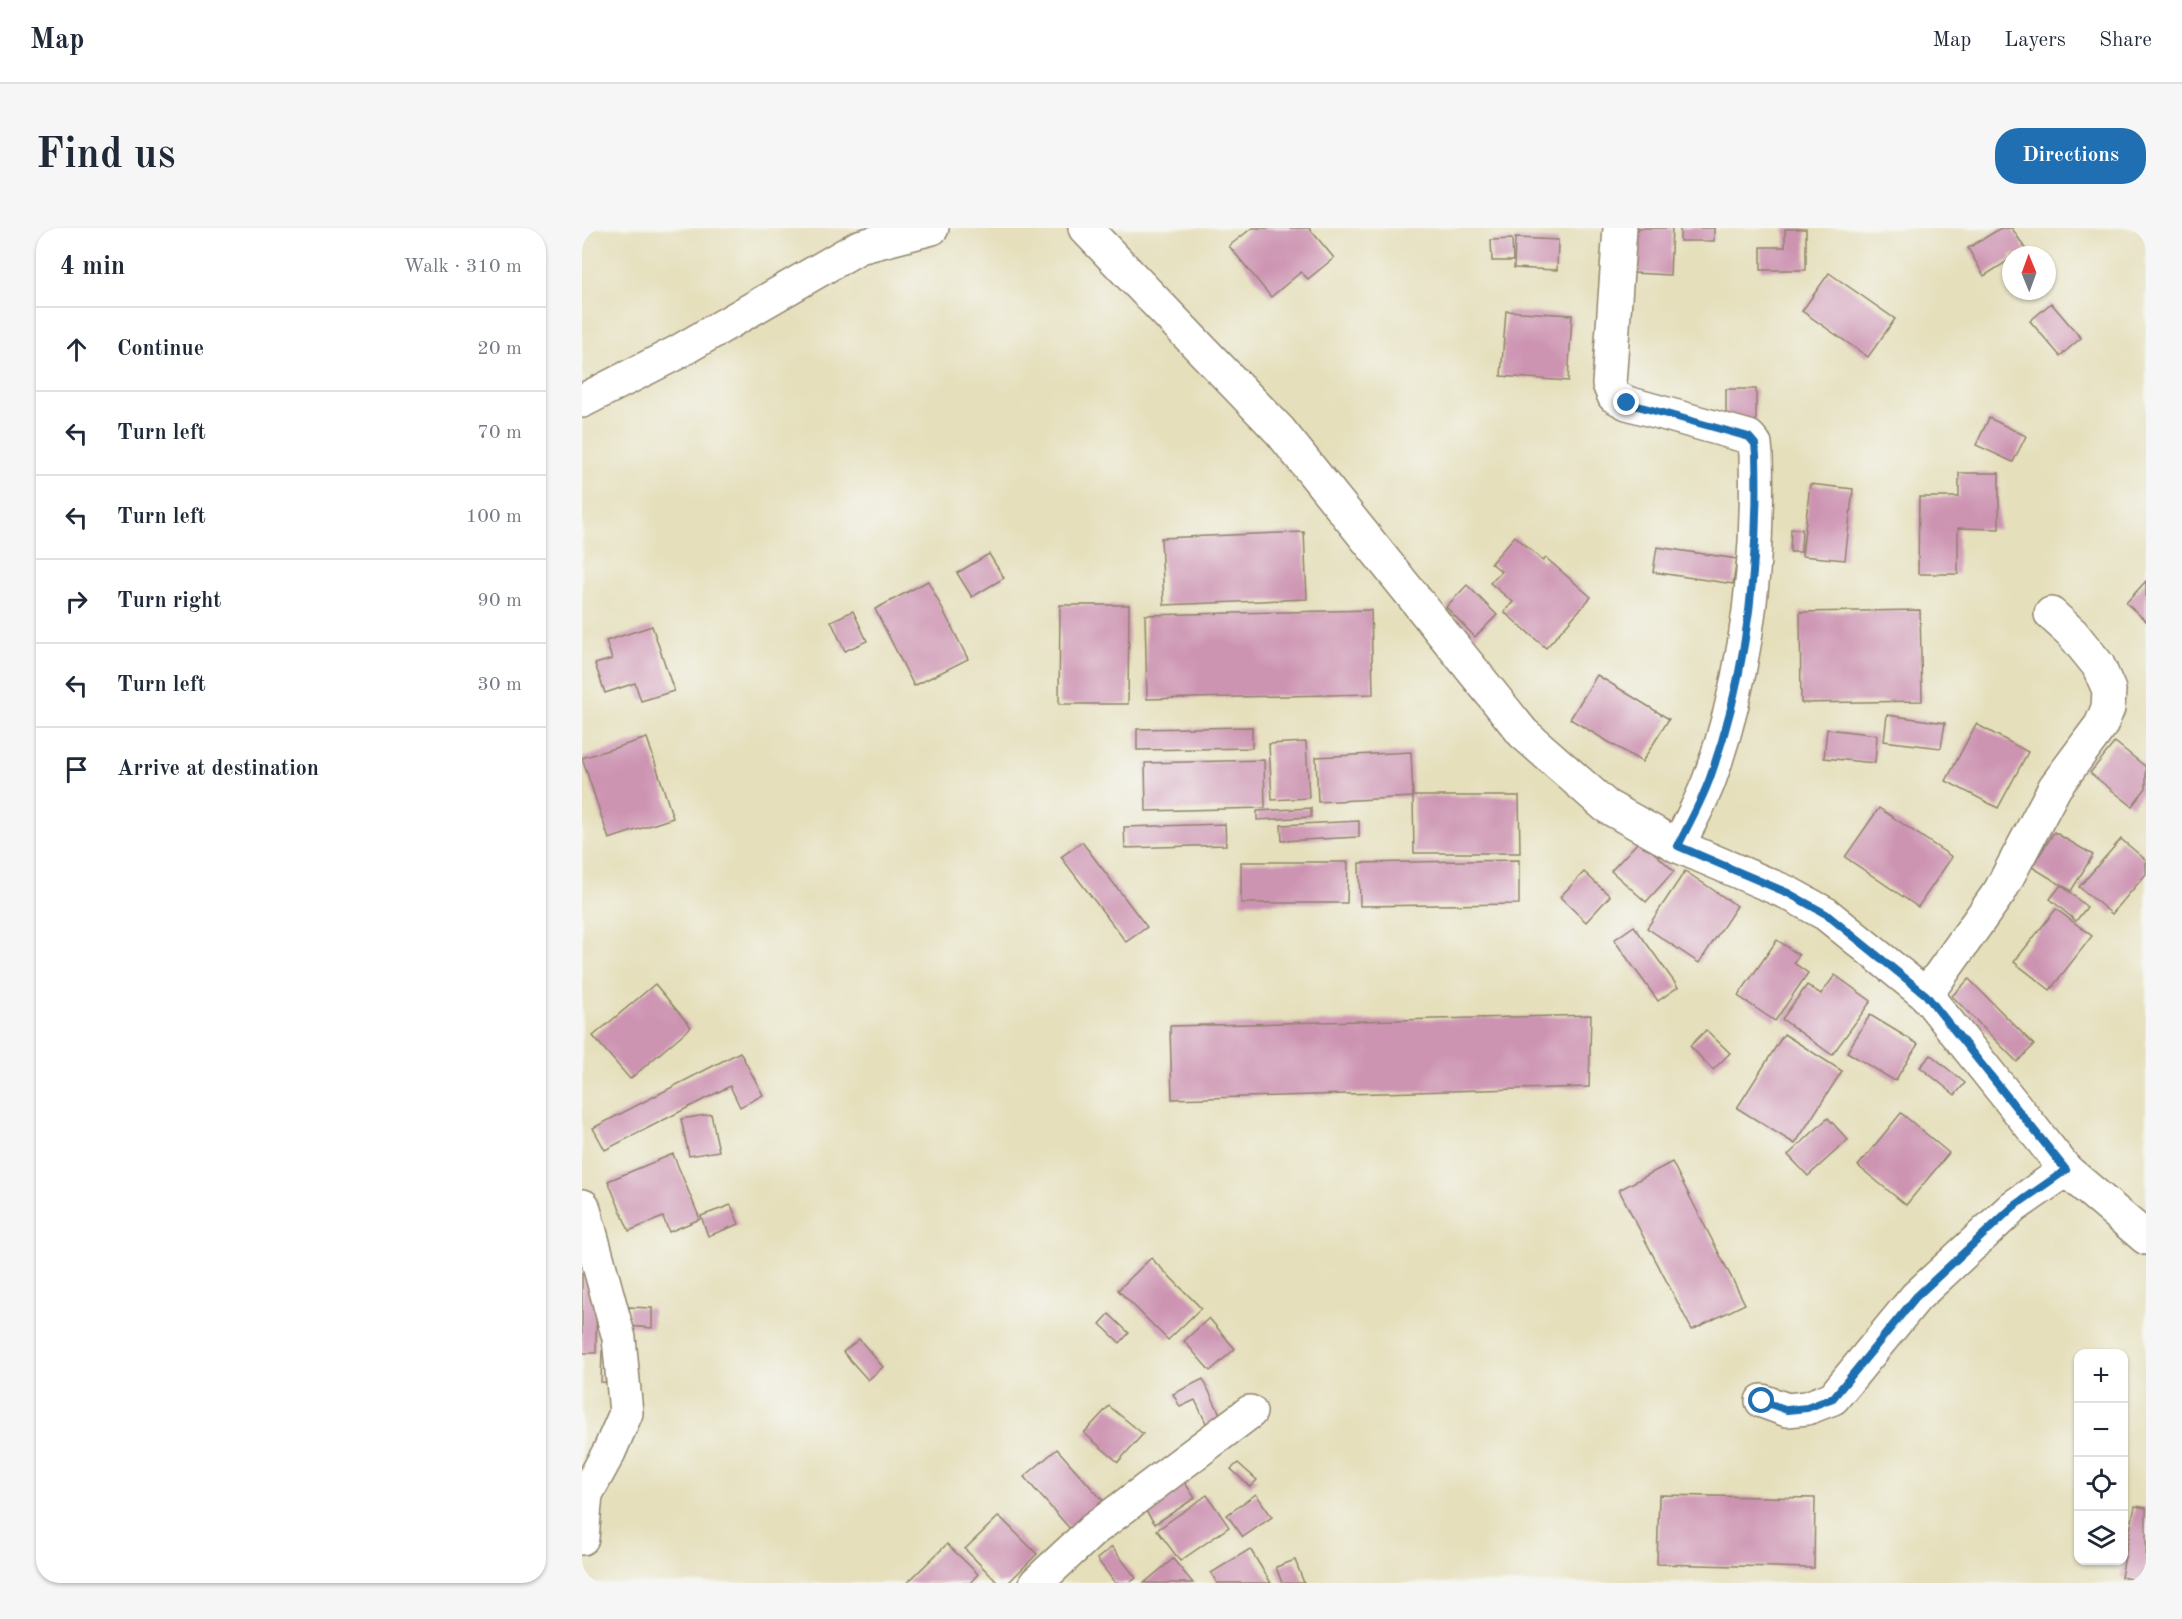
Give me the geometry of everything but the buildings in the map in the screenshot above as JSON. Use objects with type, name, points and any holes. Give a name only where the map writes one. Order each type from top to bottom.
[{"type":"street","points":[[582,401],[676,353],[859,247],[932,228]]},
{"type":"street","points":[[1085,228],[1280,431],[1523,733],[1606,806],[1678,846],[1788,893],[1826,914],[1926,995],[2066,1170],[2139,1235],[2146,1238]]},
{"type":"street","points":[[1620,228],[1610,384],[1614,396],[1627,403],[1749,437],[1755,444],[1758,524],[1749,619],[1731,714],[1711,778],[1678,846]]},
{"type":"street","points":[[1926,995],[2000,891],[2055,788],[2101,725],[2108,708],[2109,690],[2098,664],[2072,633],[2051,614]]},
{"type":"street","points":[[1762,1401],[1787,1410],[1807,1408],[1833,1398],[1916,1297],[2013,1207],[2066,1170]]},
{"type":"street","points":[[582,1538],[586,1494],[609,1452],[626,1413],[620,1338],[583,1206]]},
{"type":"street","points":[[1036,1583],[1093,1530],[1250,1413]]},
{"type":"route","points":[[1627,403],[1749,437],[1755,444],[1758,524],[1749,619],[1731,714],[1711,778],[1678,846],[1788,893],[1826,914],[1926,995],[2066,1170],[2013,1207],[1916,1297],[1833,1398],[1807,1408],[1787,1410],[1762,1401]]}]
